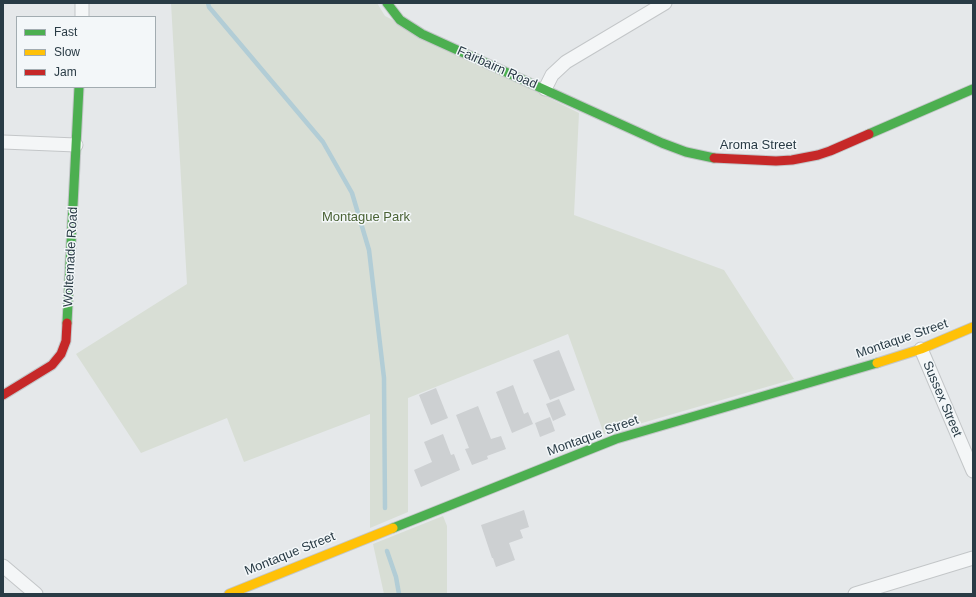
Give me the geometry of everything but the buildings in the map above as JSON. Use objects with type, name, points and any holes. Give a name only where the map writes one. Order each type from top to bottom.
[{"type":"street","points":[[82,3],[82,16]]},
{"type":"street","name":"Fairbairn Road","points":[[387,3],[400,20],[414,30],[544,89],[552,75],[566,62],[665,3]]},
{"type":"street","name":"Woltemade Road","points":[[3,395],[52,365],[57,360],[64,348],[67,333],[78,88]]},
{"type":"street","name":"Aroma Street","points":[[544,89],[655,140],[686,152],[712,158],[776,161],[807,158],[830,151],[973,89]]},
{"type":"street","points":[[3,142],[76,145]]},
{"type":"street","name":"Montaque Street","points":[[229,594],[616,439],[887,360],[921,349],[973,327]]},
{"type":"street","name":"Sussex Street","points":[[921,349],[973,471]]},
{"type":"street","points":[[862,593],[973,558]]},
{"type":"street","points":[[3,566],[36,594]]},
{"type":"green space","name":"Montague Park","points":[[171,3],[377,3],[385,16],[579,113],[574,215],[724,270],[794,379],[604,434],[568,334],[408,398],[408,512],[370,528],[370,414],[244,462],[227,418],[141,453],[76,354],[187,284]]},
{"type":"green space","points":[[443,516],[447,526],[447,594],[384,594],[373,544]]},
{"type":"waterway","points":[[208,3],[209,7],[323,142],[352,193],[369,250],[384,378],[385,508]]},
{"type":"waterway","points":[[387,551],[396,577],[399,594]]},
{"type":"traffic: fast","points":[[387,3],[400,20],[422,34],[662,143],[686,152],[714,158]]},
{"type":"traffic: fast","points":[[67,323],[79,88]]},
{"type":"traffic: fast","points":[[869,134],[973,89]]},
{"type":"traffic: fast","points":[[393,528],[616,439],[877,363]]},
{"type":"traffic: slow","points":[[877,363],[921,349],[973,327]]},
{"type":"traffic: slow","points":[[229,594],[393,528]]},
{"type":"traffic: jam","points":[[714,158],[776,161],[792,160],[830,151],[869,134]]},
{"type":"traffic: jam","points":[[3,395],[52,365],[61,354],[66,341],[67,323]]}]
